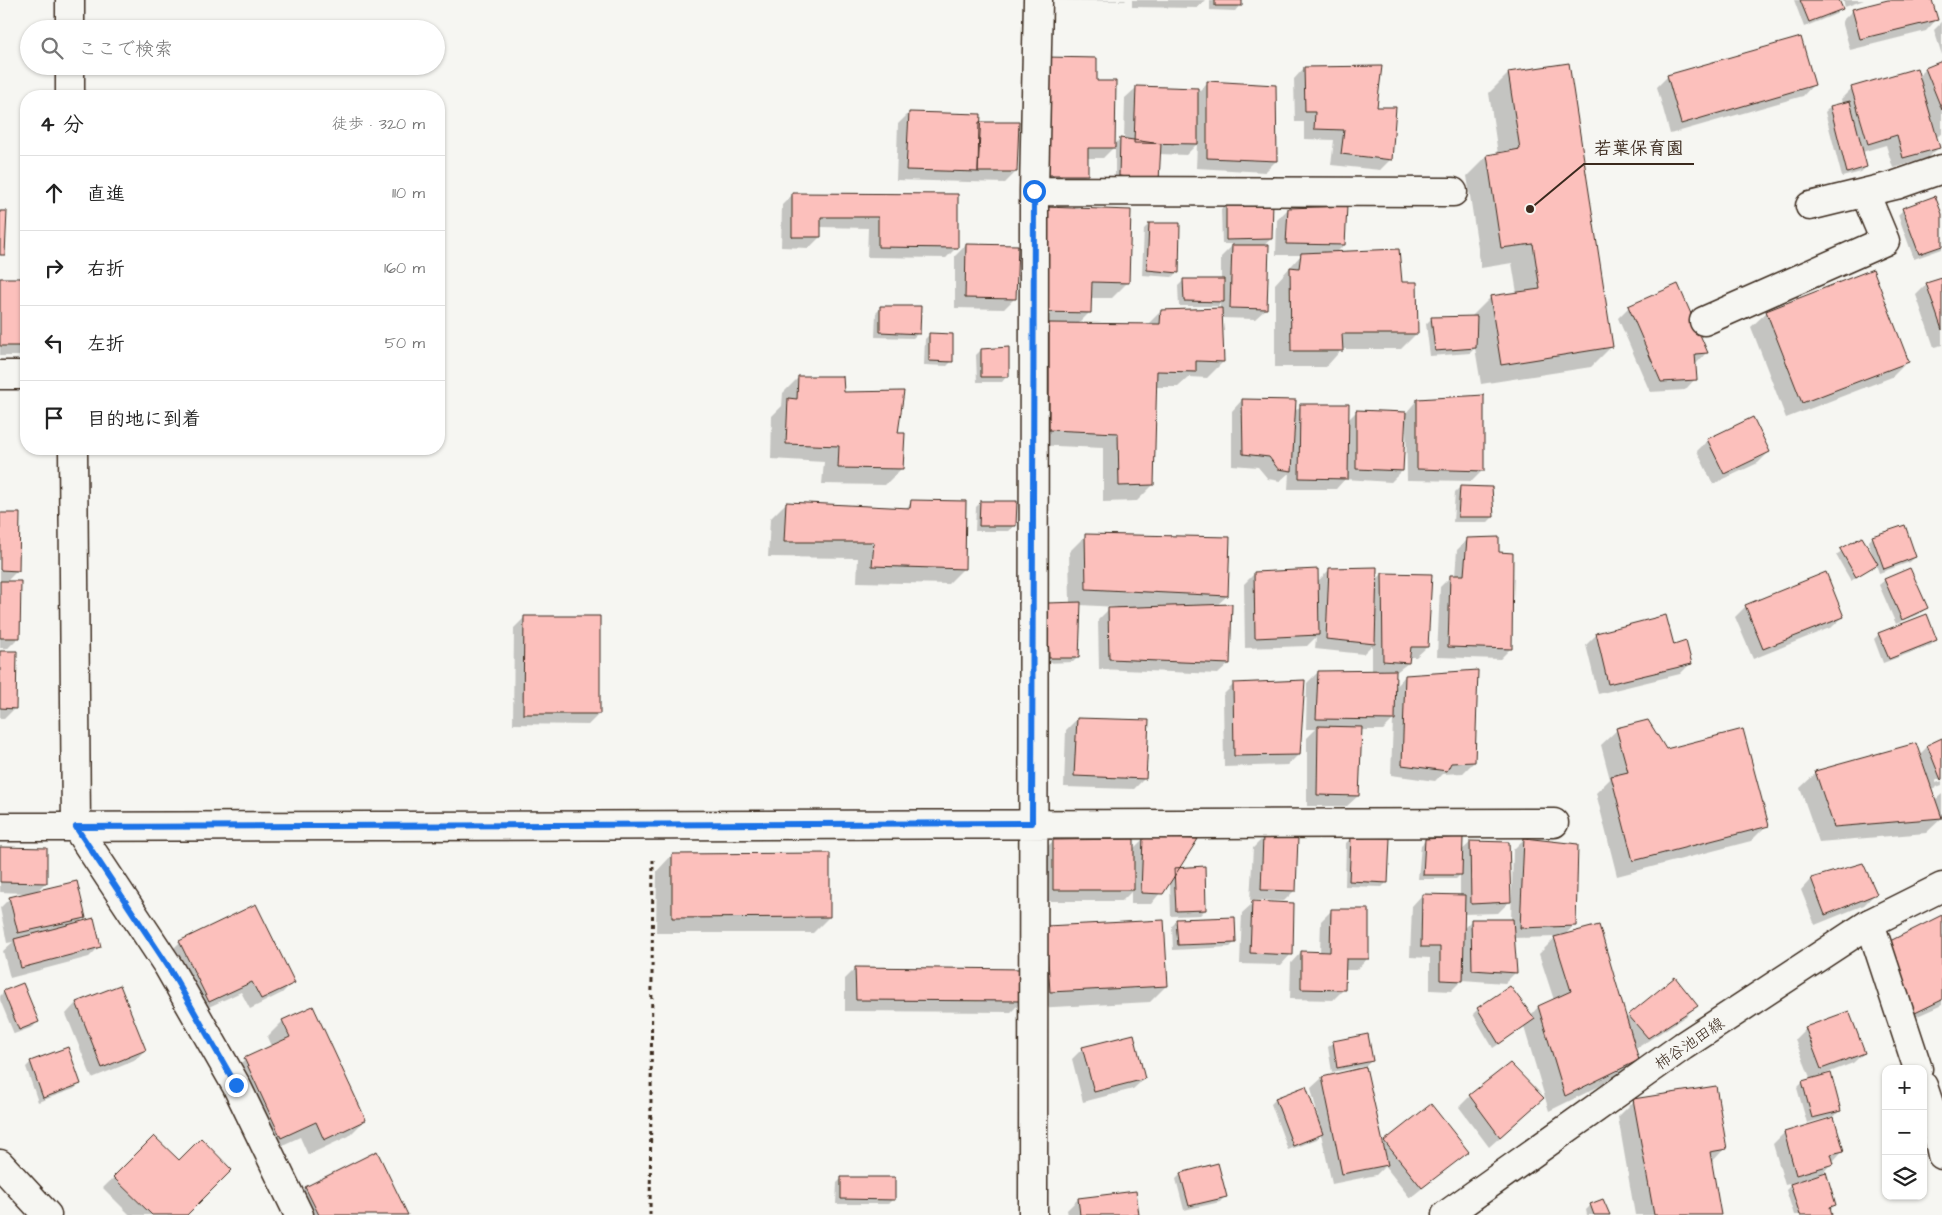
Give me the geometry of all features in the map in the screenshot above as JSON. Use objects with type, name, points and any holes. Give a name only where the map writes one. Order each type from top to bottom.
[{"type":"street","points":[[70,0],[70,20]]},
{"type":"street","points":[[1033,1215],[1034,191],[1038,0]]},
{"type":"street","points":[[70,75],[70,90]]},
{"type":"street","points":[[1810,206],[1942,169]]},
{"type":"street","points":[[1034,191],[1453,192]]},
{"type":"street","points":[[1704,321],[1886,241],[1865,192]]},
{"type":"street","points":[[0,375],[20,375]]},
{"type":"street","points":[[73,455],[76,827],[178,983],[236,1085],[299,1215]]},
{"type":"street","points":[[0,827],[1554,823]]},
{"type":"street","name":"柿谷池田線","points":[[1446,1215],[1682,1046],[1870,923],[1942,887]]},
{"type":"street","points":[[1870,923],[1917,1065]]},
{"type":"street","points":[[1927,1098],[1935,1122],[1942,1155]]},
{"type":"street","points":[[0,1164],[48,1215]]},
{"type":"path","points":[[650,1215],[653,824]]},
{"type":"building","points":[[1215,0],[1242,0],[1242,6],[1215,6]]},
{"type":"building","points":[[1800,0],[1839,0],[1843,9],[1809,22]]},
{"type":"building","points":[[1888,0],[1932,0],[1938,20],[1860,39],[1852,9]]},
{"type":"building","points":[[1801,37],[1815,85],[1681,124],[1667,75]]},
{"type":"building","points":[[1046,57],[1097,58],[1097,81],[1116,81],[1115,148],[1088,148],[1088,175],[1046,175]]},
{"type":"building","points":[[1942,61],[1942,110],[1925,68]]},
{"type":"building","points":[[1569,63],[1613,347],[1501,365],[1490,296],[1540,289],[1533,244],[1501,248],[1487,155],[1520,149],[1508,72]]},
{"type":"building","points":[[1382,66],[1377,107],[1396,107],[1392,160],[1341,154],[1344,130],[1314,129],[1315,112],[1305,112],[1304,67]]},
{"type":"building","points":[[1917,68],[1940,148],[1903,158],[1897,135],[1868,144],[1851,87]]},
{"type":"building","points":[[1207,81],[1276,85],[1277,161],[1207,158]]},
{"type":"building","points":[[1136,86],[1198,88],[1198,144],[1134,143]]},
{"type":"building","points":[[1850,101],[1867,167],[1847,173],[1830,106]]},
{"type":"building","points":[[909,112],[981,114],[978,172],[906,170]]},
{"type":"building","points":[[979,122],[1019,122],[1017,172],[978,172]]},
{"type":"building","points":[[1120,138],[1161,144],[1159,181],[1119,176]]},
{"type":"building","points":[[792,193],[958,194],[958,248],[878,247],[878,217],[821,217],[821,237],[792,237]]},
{"type":"building","points":[[1935,196],[1942,214],[1942,246],[1919,254],[1902,208]]},
{"type":"building","points":[[1273,201],[1272,239],[1226,240],[1226,202]]},
{"type":"building","points":[[1347,206],[1345,245],[1286,244],[1288,208]]},
{"type":"building","points":[[1044,207],[1131,210],[1129,283],[1092,282],[1091,313],[1040,312]]},
{"type":"building","points":[[0,211],[7,211],[5,255],[0,255]]},
{"type":"building","points":[[1149,223],[1180,223],[1179,273],[1147,270]]},
{"type":"building","points":[[966,244],[1018,245],[1016,299],[965,298]]},
{"type":"building","points":[[1232,245],[1269,245],[1267,309],[1230,308]]},
{"type":"building","points":[[1399,249],[1402,282],[1417,282],[1418,334],[1342,334],[1343,351],[1291,351],[1290,267],[1299,268],[1301,253]]},
{"type":"building","points":[[1873,269],[1909,362],[1802,403],[1766,311]]},
{"type":"building","points":[[0,278],[20,278],[20,346],[0,346]]},
{"type":"building","points":[[1942,278],[1942,330],[1926,283]]},
{"type":"building","points":[[1183,279],[1224,279],[1224,302],[1184,301]]},
{"type":"building","points":[[1678,284],[1708,353],[1695,354],[1697,380],[1661,382],[1628,306]]},
{"type":"building","points":[[880,306],[921,306],[920,334],[880,332]]},
{"type":"building","points":[[1222,308],[1224,362],[1196,361],[1196,372],[1157,371],[1154,485],[1119,486],[1118,433],[1049,430],[1049,323],[1160,324],[1161,310]]},
{"type":"building","points":[[1477,316],[1476,348],[1435,351],[1431,317]]},
{"type":"building","points":[[929,333],[953,334],[953,362],[929,361]]},
{"type":"building","points":[[1009,347],[1009,377],[981,377],[981,349]]},
{"type":"building","points":[[798,376],[843,376],[844,392],[904,391],[898,433],[905,433],[903,469],[838,468],[839,446],[786,444],[788,398],[797,399]]},
{"type":"building","points":[[1484,395],[1484,471],[1417,469],[1417,399]]},
{"type":"building","points":[[1242,399],[1296,400],[1292,471],[1278,469],[1269,457],[1243,454]]},
{"type":"building","points":[[1300,404],[1349,404],[1348,479],[1299,478]]},
{"type":"building","points":[[1356,410],[1406,412],[1403,471],[1356,469]]},
{"type":"building","points":[[1753,417],[1770,452],[1724,474],[1707,439]]},
{"type":"building","points":[[1460,486],[1492,487],[1494,517],[1458,517]]},
{"type":"building","points":[[911,500],[966,501],[965,569],[872,566],[874,542],[784,542],[786,502],[910,508]]},
{"type":"building","points":[[980,501],[1017,501],[1016,526],[979,526]]},
{"type":"building","points":[[0,513],[20,513],[19,571],[0,570]]},
{"type":"building","points":[[1905,525],[1916,557],[1884,569],[1872,536]]},
{"type":"building","points":[[1085,534],[1230,537],[1228,596],[1086,589]]},
{"type":"building","points":[[1499,537],[1499,552],[1513,553],[1512,649],[1448,647],[1450,575],[1464,575],[1467,538]]},
{"type":"building","points":[[1862,537],[1878,564],[1856,577],[1840,549]]},
{"type":"building","points":[[1377,567],[1375,644],[1326,639],[1329,568]]},
{"type":"building","points":[[1910,568],[1928,608],[1902,620],[1884,579]]},
{"type":"building","points":[[1318,569],[1319,635],[1255,638],[1254,572]]},
{"type":"building","points":[[1826,572],[1844,617],[1763,649],[1745,605]]},
{"type":"building","points":[[1382,573],[1432,574],[1428,647],[1411,647],[1409,663],[1383,661]]},
{"type":"building","points":[[0,581],[21,581],[20,638],[0,638]]},
{"type":"building","points":[[1081,602],[1079,658],[1049,658],[1047,603]]},
{"type":"building","points":[[1232,604],[1230,664],[1109,659],[1108,608]]},
{"type":"building","points":[[1927,614],[1937,640],[1889,659],[1878,633]]},
{"type":"building","points":[[1666,615],[1674,645],[1686,641],[1692,664],[1608,684],[1596,633]]},
{"type":"building","points":[[524,616],[600,616],[600,714],[523,714]]},
{"type":"building","points":[[0,651],[17,651],[16,709],[0,708]]},
{"type":"building","points":[[1396,670],[1395,720],[1316,719],[1318,671]]},
{"type":"building","points":[[1478,670],[1475,762],[1451,763],[1447,771],[1402,765],[1405,675]]},
{"type":"building","points":[[1305,680],[1300,755],[1234,756],[1233,683]]},
{"type":"building","points":[[1077,718],[1149,720],[1146,779],[1074,776]]},
{"type":"building","points":[[1648,720],[1666,749],[1743,729],[1769,826],[1633,861],[1611,776],[1628,772],[1616,728]]},
{"type":"building","points":[[1318,726],[1362,727],[1359,796],[1317,795]]},
{"type":"building","points":[[1942,738],[1942,779],[1941,780],[1927,745]]},
{"type":"building","points":[[1916,743],[1942,818],[1834,827],[1815,771]]},
{"type":"building","points":[[1263,836],[1298,837],[1296,891],[1261,890]]},
{"type":"building","points":[[1143,837],[1198,839],[1163,894],[1141,893]]},
{"type":"building","points":[[1351,837],[1390,838],[1388,883],[1349,881]]},
{"type":"building","points":[[1463,837],[1462,875],[1423,875],[1425,839]]},
{"type":"building","points":[[1524,838],[1578,844],[1576,926],[1520,928]]},
{"type":"building","points":[[1134,839],[1134,890],[1053,890],[1053,840]]},
{"type":"building","points":[[1470,841],[1509,842],[1511,902],[1471,904]]},
{"type":"building","points":[[0,847],[47,848],[47,883],[0,882]]},
{"type":"building","points":[[830,853],[830,917],[672,918],[672,854]]},
{"type":"building","points":[[1863,863],[1877,894],[1825,915],[1811,878]]},
{"type":"building","points":[[1205,866],[1206,910],[1176,911],[1174,868]]},
{"type":"building","points":[[77,881],[86,918],[18,933],[9,897]]},
{"type":"building","points":[[1422,894],[1465,895],[1463,981],[1440,980],[1440,947],[1421,947]]},
{"type":"building","points":[[1252,901],[1294,903],[1293,955],[1250,953]]},
{"type":"building","points":[[256,904],[295,983],[261,999],[252,982],[209,1002],[179,941]]},
{"type":"building","points":[[1331,909],[1369,909],[1369,959],[1346,959],[1345,990],[1301,989],[1301,951],[1330,952]]},
{"type":"building","points":[[1942,915],[1942,1000],[1915,1013],[1888,942]]},
{"type":"building","points":[[1235,917],[1236,943],[1178,945],[1176,919]]},
{"type":"building","points":[[94,918],[101,947],[21,968],[14,939]]},
{"type":"building","points":[[1471,919],[1513,919],[1517,973],[1472,970]]},
{"type":"building","points":[[1164,920],[1168,986],[1050,992],[1046,926]]},
{"type":"building","points":[[1599,925],[1639,1060],[1565,1096],[1538,1006],[1571,991],[1554,937]]},
{"type":"building","points":[[855,967],[1024,969],[1023,1001],[856,1000]]},
{"type":"building","points":[[1675,977],[1698,1006],[1648,1038],[1628,1015]]},
{"type":"building","points":[[23,983],[39,1022],[19,1030],[3,991]]},
{"type":"building","points":[[120,985],[146,1050],[102,1068],[76,1002]]},
{"type":"building","points":[[1510,986],[1535,1019],[1499,1044],[1477,1008]]},
{"type":"building","points":[[313,1006],[366,1120],[324,1140],[316,1122],[281,1138],[244,1058],[290,1037],[282,1020]]},
{"type":"building","points":[[1849,1011],[1865,1053],[1821,1069],[1805,1027]]},
{"type":"building","points":[[1134,1034],[1145,1079],[1094,1092],[1082,1047]]},
{"type":"building","points":[[1368,1034],[1373,1061],[1337,1068],[1333,1041]]},
{"type":"building","points":[[68,1047],[81,1084],[43,1098],[30,1061]]},
{"type":"building","points":[[1510,1063],[1544,1098],[1500,1137],[1469,1095]]},
{"type":"building","points":[[1366,1067],[1388,1165],[1342,1174],[1322,1077]]},
{"type":"building","points":[[1831,1073],[1841,1111],[1812,1118],[1802,1081]]},
{"type":"building","points":[[1306,1086],[1323,1134],[1293,1146],[1275,1098]]},
{"type":"building","points":[[1716,1086],[1727,1149],[1710,1152],[1721,1215],[1654,1215],[1633,1099]]},
{"type":"building","points":[[1431,1104],[1469,1152],[1422,1188],[1384,1141]]},
{"type":"building","points":[[1834,1117],[1844,1151],[1831,1154],[1834,1164],[1796,1175],[1784,1132]]},
{"type":"building","points":[[154,1136],[179,1160],[201,1138],[232,1170],[187,1215],[152,1215],[113,1177]]},
{"type":"building","points":[[377,1151],[408,1215],[319,1215],[305,1187]]},
{"type":"building","points":[[1218,1163],[1227,1197],[1189,1206],[1180,1173]]},
{"type":"building","points":[[1826,1172],[1836,1205],[1830,1207],[1832,1215],[1800,1215],[1790,1184]]},
{"type":"building","points":[[841,1177],[895,1177],[895,1200],[841,1199]]},
{"type":"building","points":[[1136,1191],[1139,1215],[1080,1215],[1078,1198]]},
{"type":"building","points":[[1603,1199],[1610,1215],[1594,1215],[1590,1204]]},
{"type":"place","name":"若葉保育園","points":[[1530,209]]},
{"type":"route","points":[[236,1085],[168,966],[76,827],[1032,823],[1034,191]]}]
